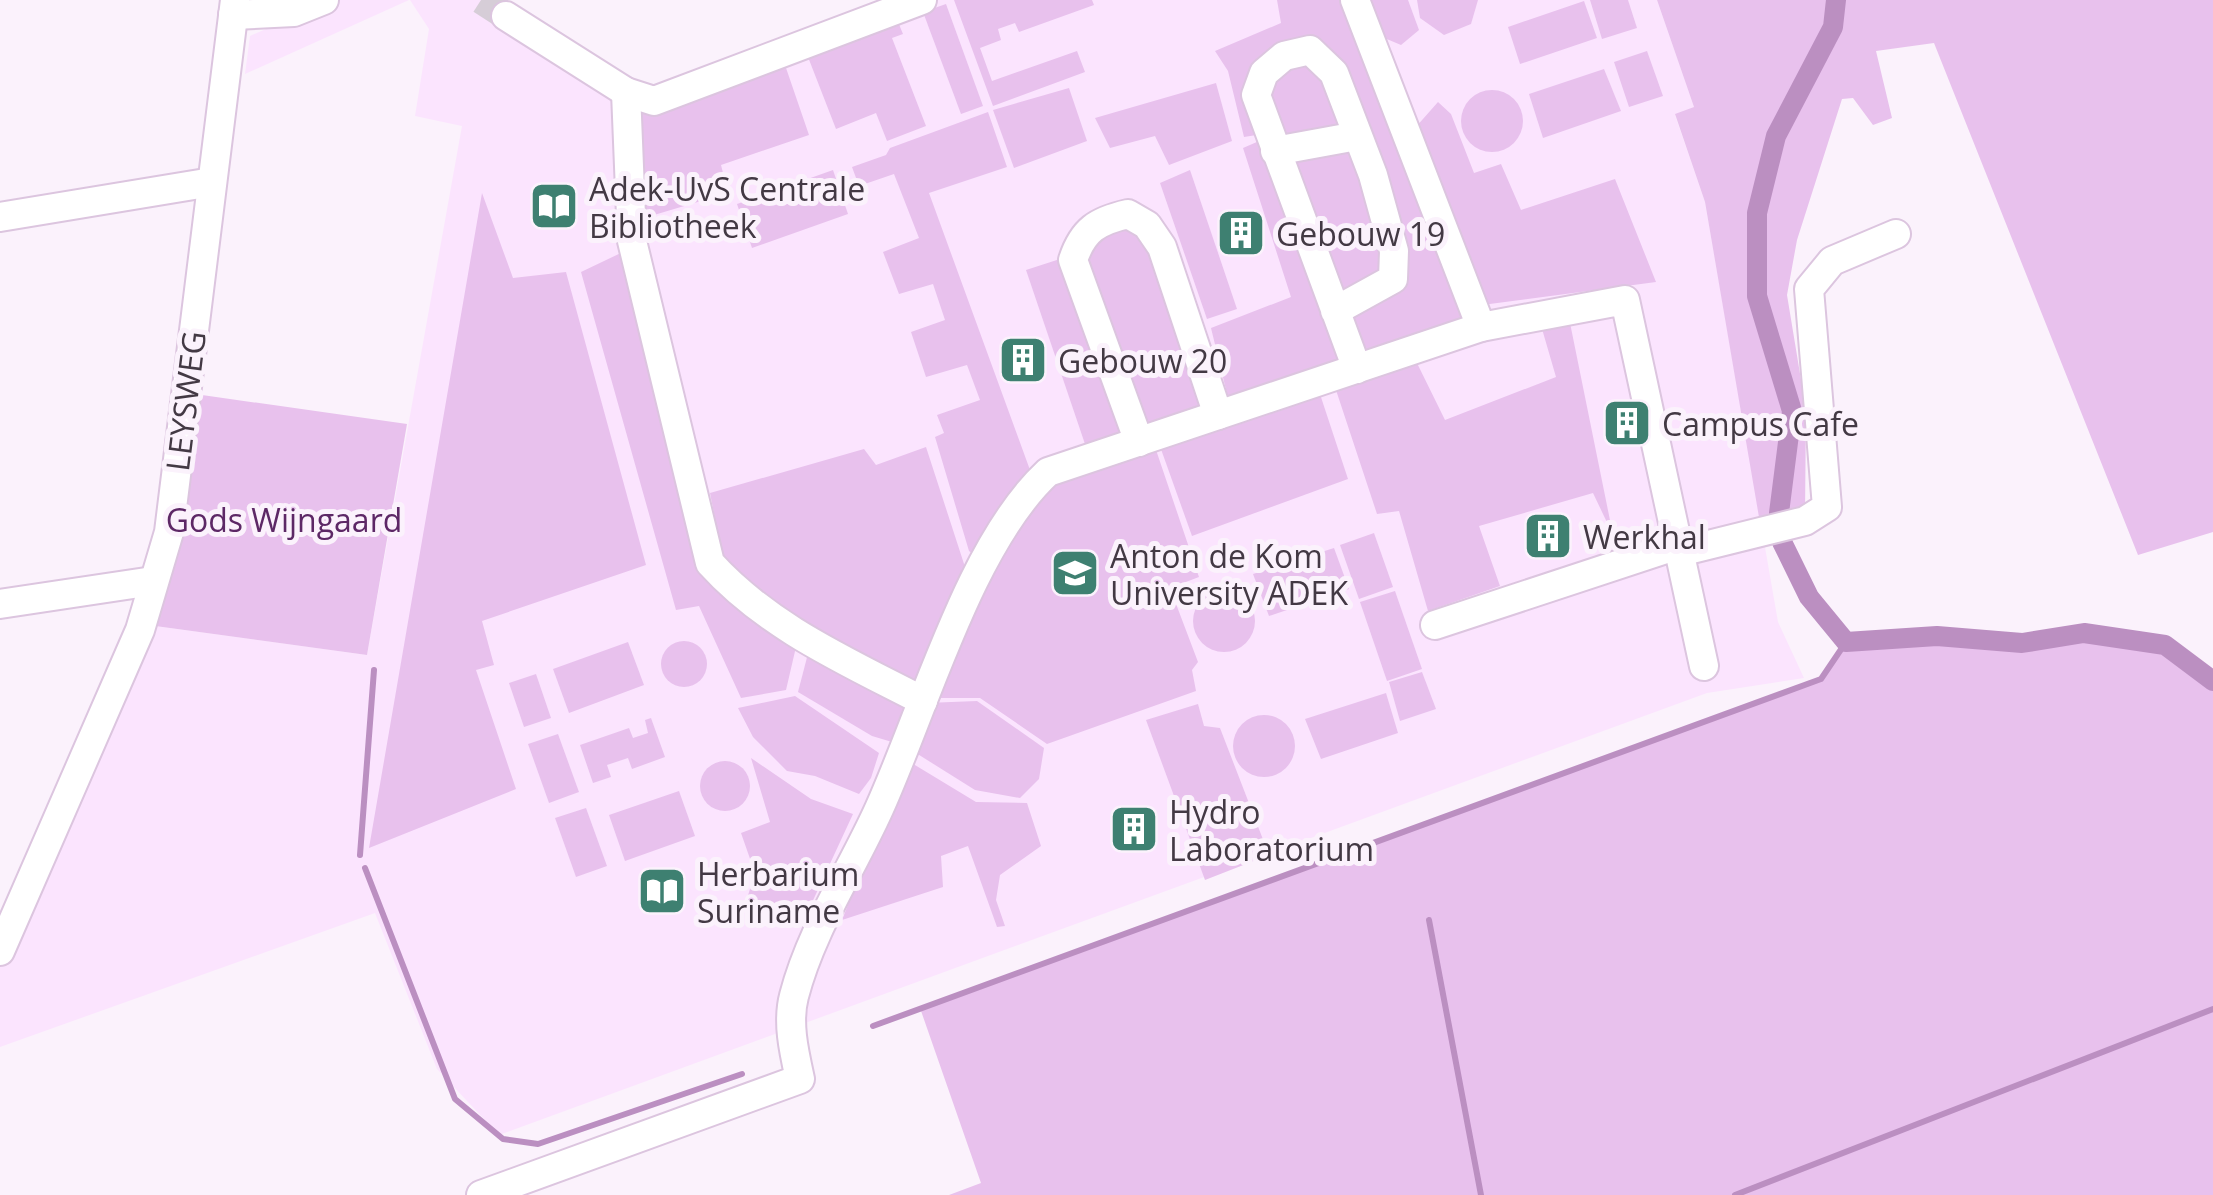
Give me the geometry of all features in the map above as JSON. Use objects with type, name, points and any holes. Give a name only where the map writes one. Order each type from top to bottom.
[{"type":"street","points":[[234,7],[294,12],[324,0]]},
{"type":"street","points":[[506,16],[626,92],[654,100],[922,0]]},
{"type":"street","points":[[1355,0],[1481,327]]},
{"type":"street","name":"LEYSWEG","points":[[0,951],[140,630],[169,532],[234,7]]},
{"type":"street","points":[[1335,311],[1393,279],[1394,251],[1334,73],[1310,50],[1284,56],[1264,73],[1256,95],[1275,151],[1335,311],[1357,369]]},
{"type":"street","points":[[626,92],[632,240],[710,562],[736,592],[782,627],[923,701]]},
{"type":"street","points":[[1275,151],[1357,136]]},
{"type":"street","points":[[0,217],[212,182]]},
{"type":"street","points":[[1138,442],[1074,260],[1081,237],[1101,220],[1128,214],[1147,225],[1162,247],[1218,415]]},
{"type":"street","points":[[1435,625],[1679,549],[1805,521],[1826,507],[1809,288],[1832,261],[1896,234]]},
{"type":"street","points":[[481,1195],[800,1078],[792,1038],[792,999],[812,944],[879,808],[923,701],[1017,502],[1048,472],[1481,327],[1625,300],[1704,666]]},
{"type":"street","points":[[0,604],[153,582]]},
{"type":"shaded area","points":[[332,0],[409,0],[245,74],[250,36]]},
{"type":"shaded area","name":"Anton de Kom University ADEK","points":[[410,0],[491,0],[654,101],[907,0],[1657,0],[1694,107],[1675,115],[1705,202],[1778,622],[1804,678],[1707,693],[499,1135],[437,1069],[375,913],[0,1047],[0,963],[148,625],[367,655],[462,126],[415,116],[429,29]]},
{"type":"green space","points":[[954,0],[1092,0],[1094,5],[1019,32],[1015,23],[998,29],[1001,40],[980,48],[992,81],[1077,51],[1085,72],[993,106]]},
{"type":"green space","points":[[1277,0],[1343,0],[1469,326],[1360,360],[1344,313],[1396,284],[1338,66],[1272,56],[1269,133],[1244,137],[1228,71],[1215,51],[1281,23]]},
{"type":"green space","points":[[1367,0],[1408,0],[1419,30],[1401,45],[1382,37]]},
{"type":"green space","points":[[1417,0],[1478,0],[1471,24],[1444,35],[1420,18]]},
{"type":"green space","points":[[1590,0],[1628,0],[1637,28],[1602,39]]},
{"type":"green space","points":[[1657,0],[2213,0],[2213,532],[2138,555],[1934,43],[1876,51],[1892,118],[1873,125],[1853,98],[1842,99],[1797,240],[1787,295],[1806,410],[1805,514],[1760,523],[1705,202],[1675,114],[1694,107]]},
{"type":"green space","points":[[1584,1],[1597,38],[1520,64],[1508,27]]},
{"type":"green space","points":[[946,4],[983,106],[961,114],[923,12]]},
{"type":"green space","points":[[898,22],[903,34],[892,38],[926,126],[887,141],[876,113],[836,129],[808,57]]},
{"type":"green space","points":[[1647,51],[1663,96],[1629,107],[1614,62]]},
{"type":"green space","points":[[1311,56],[1350,133],[1279,144],[1265,76]]},
{"type":"green space","points":[[785,65],[809,135],[721,165],[728,193],[654,215],[636,201],[633,103]]},
{"type":"green space","points":[[1604,69],[1621,111],[1543,138],[1529,94]]},
{"type":"green space","points":[[1216,83],[1232,141],[1169,165],[1155,136],[1110,148],[1095,118]]},
{"type":"green space","points":[[1069,88],[1087,141],[1014,168],[993,110]]},
{"type":"green space","points":[[1492,90],[1514,99],[1523,121],[1514,143],[1492,152],[1470,143],[1461,121],[1470,99]]},
{"type":"green space","points":[[1438,102],[1451,114],[1474,173],[1501,164],[1521,210],[1615,179],[1656,282],[1482,305],[1415,128]]},
{"type":"green space","points":[[988,112],[1007,167],[929,193],[1030,470],[977,557],[969,551],[935,437],[944,433],[937,415],[980,400],[967,365],[926,377],[911,332],[945,320],[933,284],[899,294],[883,252],[919,238],[894,174],[859,186],[852,167],[886,155],[890,148]]},
{"type":"green space","points":[[1266,138],[1349,362],[1229,402],[1211,328],[1291,297],[1243,148]]},
{"type":"green space","points":[[1353,144],[1372,197],[1386,279],[1336,303],[1279,155]]},
{"type":"green space","points":[[833,170],[848,214],[752,248],[737,204]]},
{"type":"green space","points":[[1190,170],[1237,309],[1207,319],[1160,183]]},
{"type":"green space","points":[[482,193],[513,278],[566,272],[646,565],[482,621],[494,665],[476,670],[516,789],[369,848]]},
{"type":"green space","points":[[1136,223],[1152,247],[1204,408],[1139,427],[1081,253],[1090,236]]},
{"type":"green space","points":[[625,251],[698,564],[796,647],[786,690],[741,698],[699,606],[676,610],[581,272]]},
{"type":"green space","points":[[1063,258],[1130,432],[1086,447],[1026,270]]},
{"type":"green space","points":[[1569,318],[1613,535],[1593,493],[1479,526],[1500,586],[1428,611],[1399,511],[1377,514],[1333,381],[1414,357],[1445,420],[1556,377],[1540,322]]},
{"type":"green space","points":[[1316,382],[1348,479],[1192,536],[1157,438]]},
{"type":"green space","name":"Gods Wijngaard","points":[[195,394],[407,424],[367,655],[148,625]]},
{"type":"green space","points":[[1153,441],[1199,577],[1170,588],[1198,662],[1192,670],[1196,691],[1047,744],[980,698],[927,698],[1021,502],[1050,475]]},
{"type":"green space","points":[[926,447],[966,570],[926,679],[905,682],[779,616],[724,565],[710,493],[864,449],[876,465]]},
{"type":"green space","points":[[1374,533],[1393,587],[1359,599],[1340,545]]},
{"type":"green space","points":[[1334,548],[1349,589],[1269,616],[1253,574]]},
{"type":"green space","points":[[1224,590],[1246,599],[1255,621],[1246,643],[1224,652],[1202,643],[1193,621],[1202,599]]},
{"type":"green space","points":[[1395,591],[1422,669],[1387,681],[1360,602]]},
{"type":"green space","points":[[2084,633],[2165,645],[2213,681],[2213,1195],[949,1195],[981,1183],[920,1008],[1821,679],[1846,642],[1937,637],[2022,643]]},
{"type":"green space","points":[[684,641],[701,647],[707,664],[701,681],[684,687],[667,681],[661,664],[667,647]]},
{"type":"green space","points":[[628,642],[644,685],[569,713],[553,669]]},
{"type":"green space","points":[[811,642],[918,703],[902,745],[872,736],[798,692]]},
{"type":"green space","points":[[1422,672],[1436,709],[1400,721],[1389,682]]},
{"type":"green space","points":[[536,674],[551,718],[524,727],[509,683]]},
{"type":"green space","points":[[1386,693],[1398,733],[1321,759],[1305,719]]},
{"type":"green space","points":[[795,696],[879,753],[871,778],[859,794],[815,776],[787,771],[753,737],[738,708]]},
{"type":"green space","points":[[977,701],[1044,748],[1039,779],[1020,798],[975,790],[908,748],[926,703]]},
{"type":"green space","points":[[1198,704],[1204,726],[1220,728],[1269,855],[1205,880],[1146,720]]},
{"type":"green space","points":[[1264,715],[1286,724],[1295,746],[1286,768],[1264,777],[1242,768],[1233,746],[1242,724]]},
{"type":"green space","points":[[651,718],[665,757],[632,769],[628,758],[607,765],[611,777],[593,783],[580,745],[629,728],[633,738],[648,733],[645,720]]},
{"type":"green space","points":[[558,734],[579,792],[549,803],[528,744]]},
{"type":"green space","points":[[751,758],[811,799],[853,814],[803,922],[783,925],[744,908],[755,873],[741,833],[770,822]]},
{"type":"green space","points":[[905,759],[976,802],[1027,803],[1041,846],[1000,875],[996,900],[1005,926],[997,927],[968,846],[941,856],[943,887],[842,920]]},
{"type":"green space","points":[[725,761],[743,768],[750,786],[743,804],[725,811],[707,804],[700,786],[707,768]]},
{"type":"green space","points":[[679,791],[695,836],[625,861],[609,815]]},
{"type":"green space","points":[[586,808],[607,866],[576,877],[555,818]]},
{"type":"waterway","points":[[1779,513],[1792,411],[1757,296],[1757,213],[1776,136],[1833,27],[1836,0]]},
{"type":"waterway","points":[[1782,542],[1809,597],[1846,642],[1937,636],[2022,643],[2084,633],[2165,645],[2213,681]]},
{"type":"waterway","points":[[873,1026],[1821,679],[1846,642]]},
{"type":"waterway","points":[[360,855],[374,670]]},
{"type":"waterway","points":[[365,868],[455,1099],[503,1139],[538,1144],[742,1074]]},
{"type":"waterway","points":[[1429,920],[1481,1195]]},
{"type":"waterway","points":[[1735,1195],[2213,1009]]},
{"type":"tunnel","points":[[481,0],[506,16]]},
{"type":"place","name":"Adek-UvS Centrale Bibliotheek","points":[[554,206]]},
{"type":"place","name":"Gebouw 19","points":[[1241,233]]},
{"type":"place","name":"Gebouw 20","points":[[1023,360]]},
{"type":"place","name":"Campus Cafe","points":[[1627,423]]},
{"type":"place","name":"Werkhal","points":[[1548,536]]},
{"type":"place","name":"Anton de Kom University ADEK","points":[[1075,573]]},
{"type":"place","name":"Hydro Laboratorium","points":[[1134,829]]},
{"type":"place","name":"Herbarium Suriname","points":[[662,891]]}]
